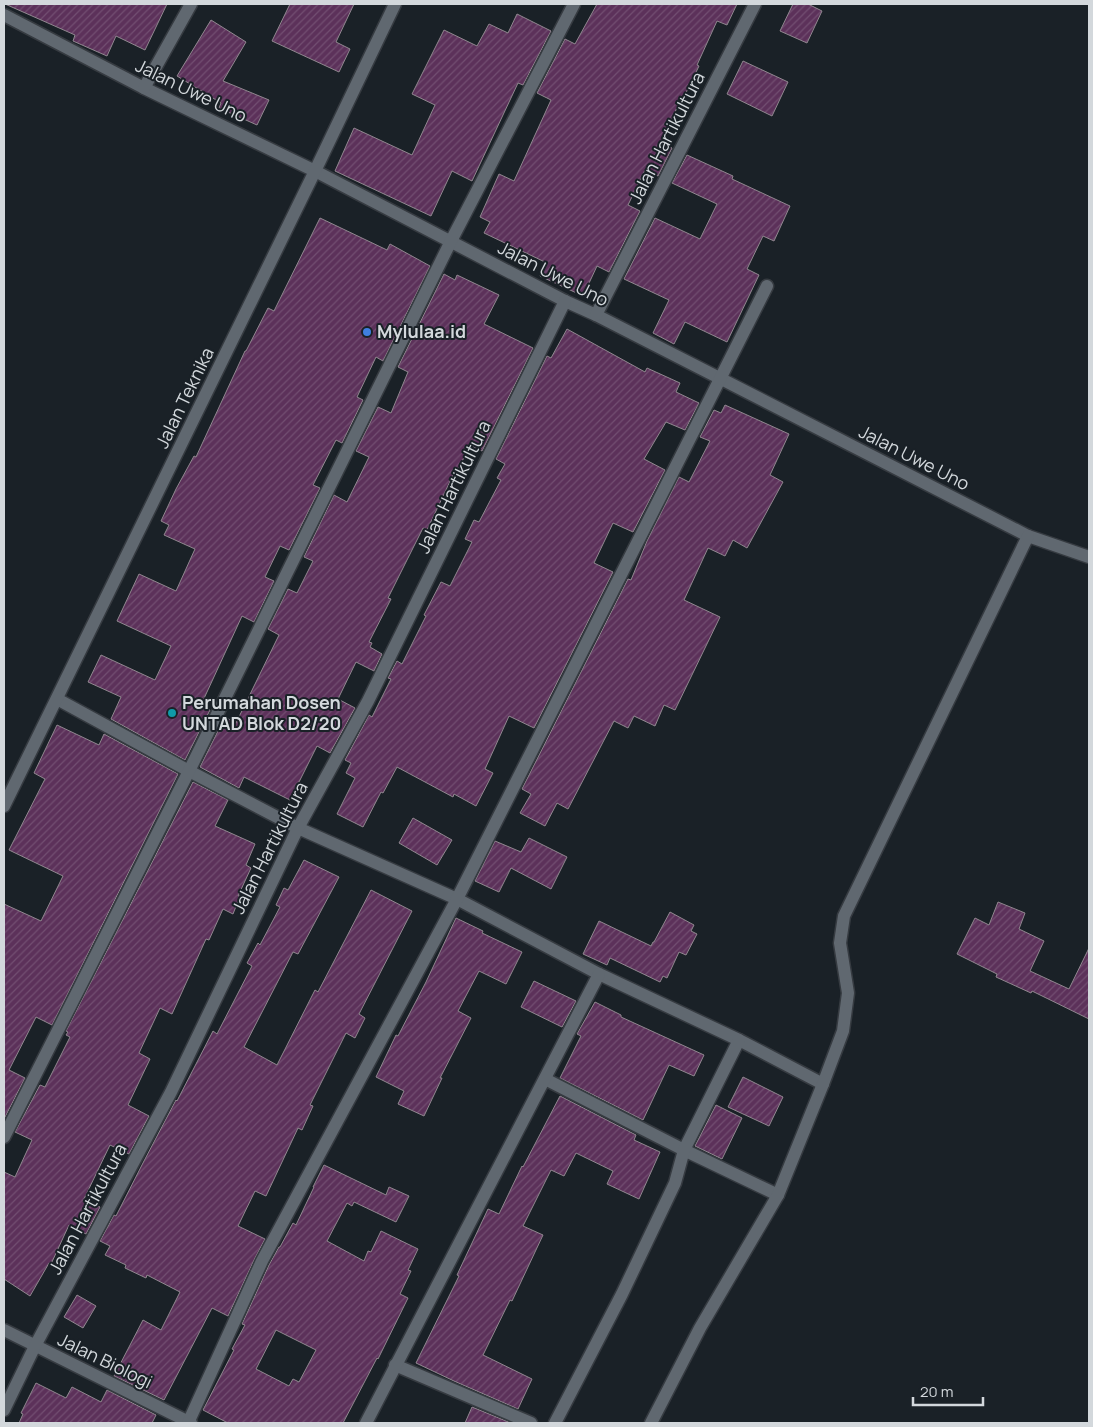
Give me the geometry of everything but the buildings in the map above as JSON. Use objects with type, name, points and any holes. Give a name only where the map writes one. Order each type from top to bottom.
[{"type":"street","points":[[144,88],[190,4]]},
{"type":"street","name":"Jalan Teknika","points":[[4,806],[395,4]]},
{"type":"street","points":[[4,1137],[189,771],[451,241],[574,4]]},
{"type":"street","name":"Jalan Hartikultura","points":[[596,315],[755,4]]},
{"type":"street","name":"Jalan Uwe Uno","points":[[4,15],[144,88],[315,171],[565,301],[596,315],[1028,536],[1089,557]]},
{"type":"street","points":[[189,1423],[262,1261],[457,899],[767,286]]},
{"type":"street","name":"Jalan Hartikultura","points":[[4,1410],[34,1346],[171,1092],[298,828],[368,701],[565,301]]},
{"type":"street","points":[[651,1423],[700,1328],[778,1195],[843,1032],[848,993],[840,943],[844,916],[1028,536]]},
{"type":"street","points":[[57,699],[298,828],[457,899],[599,974],[739,1040],[823,1084]]},
{"type":"street","points":[[366,1423],[599,974]]},
{"type":"street","points":[[555,1423],[622,1294],[675,1183],[684,1150],[739,1040]]},
{"type":"street","points":[[545,1079],[684,1150],[778,1195]]},
{"type":"street","name":"Jalan Biologi","points":[[4,1330],[189,1423]]},
{"type":"street","points":[[395,1365],[531,1423]]},
{"type":"place","name":"Mylulaa.id","points":[[367,332]]},
{"type":"place","name":"Perumahan Dosen UNTAD Blok D2/20","points":[[172,713]]}]
